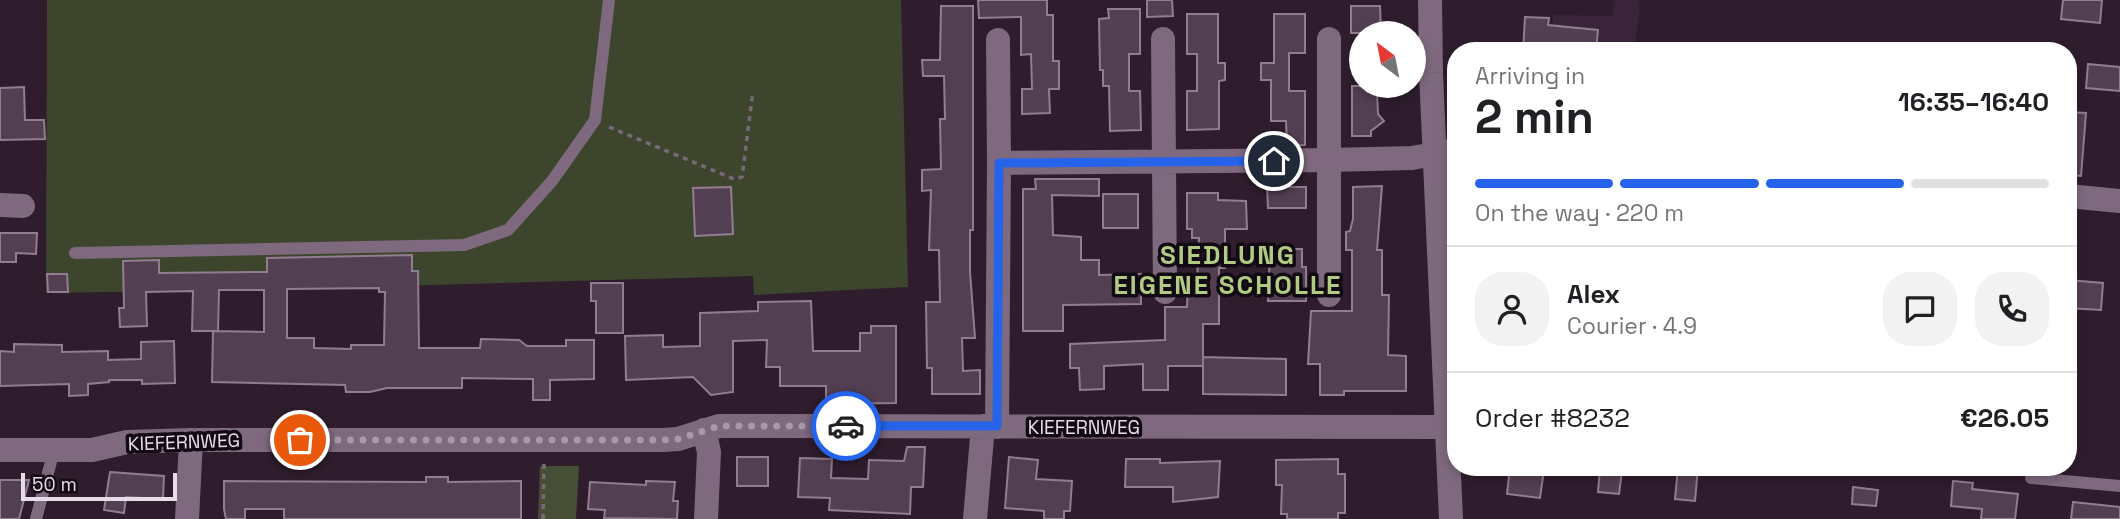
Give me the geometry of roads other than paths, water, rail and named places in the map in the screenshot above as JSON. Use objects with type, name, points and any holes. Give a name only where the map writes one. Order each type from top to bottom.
[{"type":"street","points":[[1430,0],[1445,152],[1447,247]]},
{"type":"street","points":[[1163,39],[1165,292]]},
{"type":"street","points":[[1329,39],[1329,295]]},
{"type":"street","points":[[975,519],[990,426],[999,163],[998,40]]},
{"type":"street","points":[[999,163],[1329,160],[1445,152]]},
{"type":"street","points":[[2077,197],[2120,201]]},
{"type":"street","name":"KIEFERNWEG","points":[[0,450],[92,450],[127,442],[191,440],[670,440],[719,426],[1447,427]]},
{"type":"street","points":[[704,430],[709,452],[706,519]]},
{"type":"street","points":[[187,519],[191,440]]},
{"type":"street","points":[[1451,476],[1451,519]]},
{"type":"lane","points":[[75,253],[464,245],[508,230],[552,181],[595,120],[609,0]]},
{"type":"lane","points":[[36,519],[54,450]]},
{"type":"lane","points":[[2031,478],[2120,486]]},
{"type":"district","name":"SIEDLUNG EIGENE SCHOLLE","points":[[1228,270]]}]
